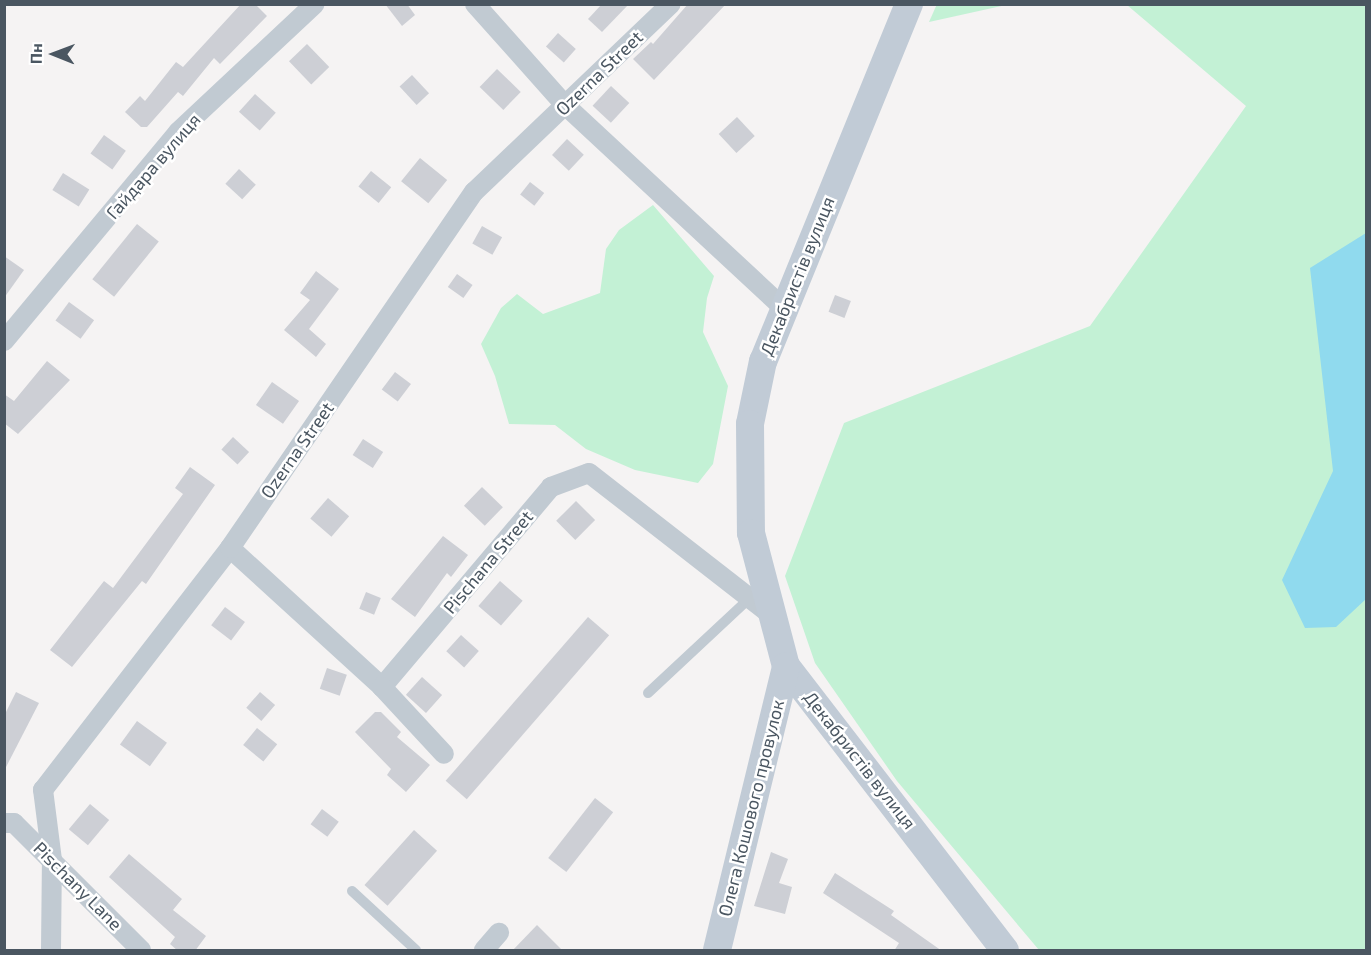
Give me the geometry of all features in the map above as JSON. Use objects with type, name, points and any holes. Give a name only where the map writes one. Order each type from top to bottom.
[{"type":"street","name":"Гайдара вулиця","points":[[4,341],[178,132],[315,4]]},
{"type":"street","points":[[475,4],[565,105],[782,307]]},
{"type":"street","name":"Ozerna Street","points":[[51,951],[52,860],[43,790],[230,548],[474,192],[671,4]]},
{"type":"street","name":"Декабристів вулиця","points":[[909,4],[782,307],[763,361],[750,424],[751,534],[786,666],[1005,951]]},
{"type":"street","name":"Pischana Street","points":[[382,687],[551,487],[589,473],[773,616]]},
{"type":"street","points":[[230,548],[382,687],[444,754]]},
{"type":"street","name":"Олега Кошового провулок","points":[[717,951],[786,666]]},
{"type":"street","name":"Pischany Lane","points":[[9,823],[52,860],[141,951]]},
{"type":"street","points":[[484,951],[499,933]]},
{"type":"lane","points":[[648,693],[750,598]]},
{"type":"lane","points":[[352,891],[416,951]]},
{"type":"green space","points":[[937,4],[1006,4],[1006,5],[929,22]]},
{"type":"green space","points":[[1127,5],[1366,5],[1366,950],[1039,950],[897,781],[815,663],[785,576],[844,423],[1090,326],[1246,106]]},
{"type":"green space","points":[[653,205],[714,276],[707,298],[703,332],[728,386],[713,464],[698,483],[635,470],[586,449],[555,425],[509,424],[495,376],[481,344],[501,308],[517,294],[543,314],[600,293],[606,249],[619,230]]},
{"type":"water","points":[[1366,233],[1366,599],[1336,627],[1305,628],[1282,580],[1333,471],[1310,268]]},
{"type":"building","points":[[241,4],[255,4],[267,16],[220,64],[214,58],[183,96],[178,92],[147,127],[141,127],[125,112],[140,96],[145,101],[176,62],[183,67]]},
{"type":"building","points":[[385,4],[407,4],[415,15],[402,26]]},
{"type":"building","points":[[602,4],[629,4],[602,32],[588,19]]},
{"type":"building","points":[[688,4],[726,4],[654,80],[633,59],[651,42],[653,44]]},
{"type":"building","points":[[558,33],[576,49],[564,62],[546,46]]},
{"type":"building","points":[[307,44],[329,67],[311,84],[289,61]]},
{"type":"building","points":[[497,69],[521,92],[503,110],[480,87]]},
{"type":"building","points":[[412,75],[429,93],[417,105],[400,87]]},
{"type":"building","points":[[611,86],[629,103],[611,123],[593,106]]},
{"type":"building","points":[[255,94],[276,113],[260,131],[239,112]]},
{"type":"building","points":[[737,117],[755,136],[736,153],[719,134]]},
{"type":"building","points":[[104,135],[126,151],[112,169],[90,154]]},
{"type":"building","points":[[567,139],[584,155],[569,171],[552,155]]},
{"type":"building","points":[[420,158],[447,180],[428,203],[401,181]]},
{"type":"building","points":[[239,169],[256,185],[242,199],[225,184]]},
{"type":"building","points":[[371,171],[391,187],[379,203],[358,187]]},
{"type":"building","points":[[63,173],[89,189],[79,206],[52,190]]},
{"type":"building","points":[[530,182],[544,193],[534,206],[520,195]]},
{"type":"building","points":[[137,224],[159,242],[114,297],[92,279]]},
{"type":"building","points":[[482,226],[502,237],[492,255],[472,243]]},
{"type":"building","points":[[4,256],[24,270],[4,298]]},
{"type":"building","points":[[316,271],[339,289],[309,329],[326,344],[316,357],[284,330],[310,300],[300,293]]},
{"type":"building","points":[[457,274],[473,285],[463,298],[448,287]]},
{"type":"building","points":[[835,295],[851,301],[844,318],[829,312]]},
{"type":"building","points":[[69,302],[94,320],[81,339],[55,321]]},
{"type":"building","points":[[47,361],[70,380],[18,434],[4,423],[4,394],[14,401]]},
{"type":"building","points":[[395,372],[411,384],[398,402],[382,390]]},
{"type":"building","points":[[272,382],[299,401],[283,424],[256,405]]},
{"type":"building","points":[[233,437],[249,452],[237,464],[221,449]]},
{"type":"building","points":[[363,439],[383,452],[373,468],[353,455]]},
{"type":"building","points":[[190,467],[215,485],[146,584],[142,581],[72,667],[50,650],[104,581],[113,588],[183,494],[175,488]]},
{"type":"building","points":[[482,487],[503,507],[485,526],[464,506]]},
{"type":"building","points":[[328,498],[349,516],[331,537],[310,518]]},
{"type":"building","points":[[576,501],[595,520],[575,540],[556,521]]},
{"type":"building","points":[[443,536],[468,555],[451,577],[447,573],[415,617],[391,599]]},
{"type":"building","points":[[500,581],[523,601],[501,626],[478,606]]},
{"type":"building","points":[[366,592],[381,598],[374,615],[359,609]]},
{"type":"building","points":[[225,607],[245,622],[231,640],[211,625]]},
{"type":"building","points":[[588,617],[609,635],[467,799],[446,781]]},
{"type":"building","points":[[461,635],[479,651],[464,667],[446,651]]},
{"type":"building","points":[[327,668],[347,675],[340,696],[320,689]]},
{"type":"building","points":[[422,677],[442,695],[426,713],[406,695]]},
{"type":"building","points":[[16,692],[39,703],[4,771],[4,716]]},
{"type":"building","points":[[260,692],[275,705],[261,721],[246,708]]},
{"type":"building","points":[[375,712],[381,712],[401,732],[397,737],[430,765],[406,792],[387,775],[391,769],[355,732]]},
{"type":"building","points":[[137,721],[167,743],[150,766],[120,744]]},
{"type":"building","points":[[257,728],[277,744],[263,761],[243,745]]},
{"type":"building","points":[[595,798],[613,812],[566,872],[548,858]]},
{"type":"building","points":[[90,804],[109,820],[88,845],[69,829]]},
{"type":"building","points":[[322,809],[339,822],[327,837],[311,824]]},
{"type":"building","points":[[414,830],[437,851],[388,906],[364,885]]},
{"type":"building","points":[[771,852],[788,859],[779,883],[792,887],[785,914],[754,906]]},
{"type":"building","points":[[129,854],[182,899],[173,910],[206,936],[195,951],[178,951],[170,944],[175,937],[109,877]]},
{"type":"building","points":[[835,873],[894,911],[891,915],[942,951],[894,951],[899,943],[823,893]]},
{"type":"building","points":[[537,925],[563,951],[512,951]]}]
